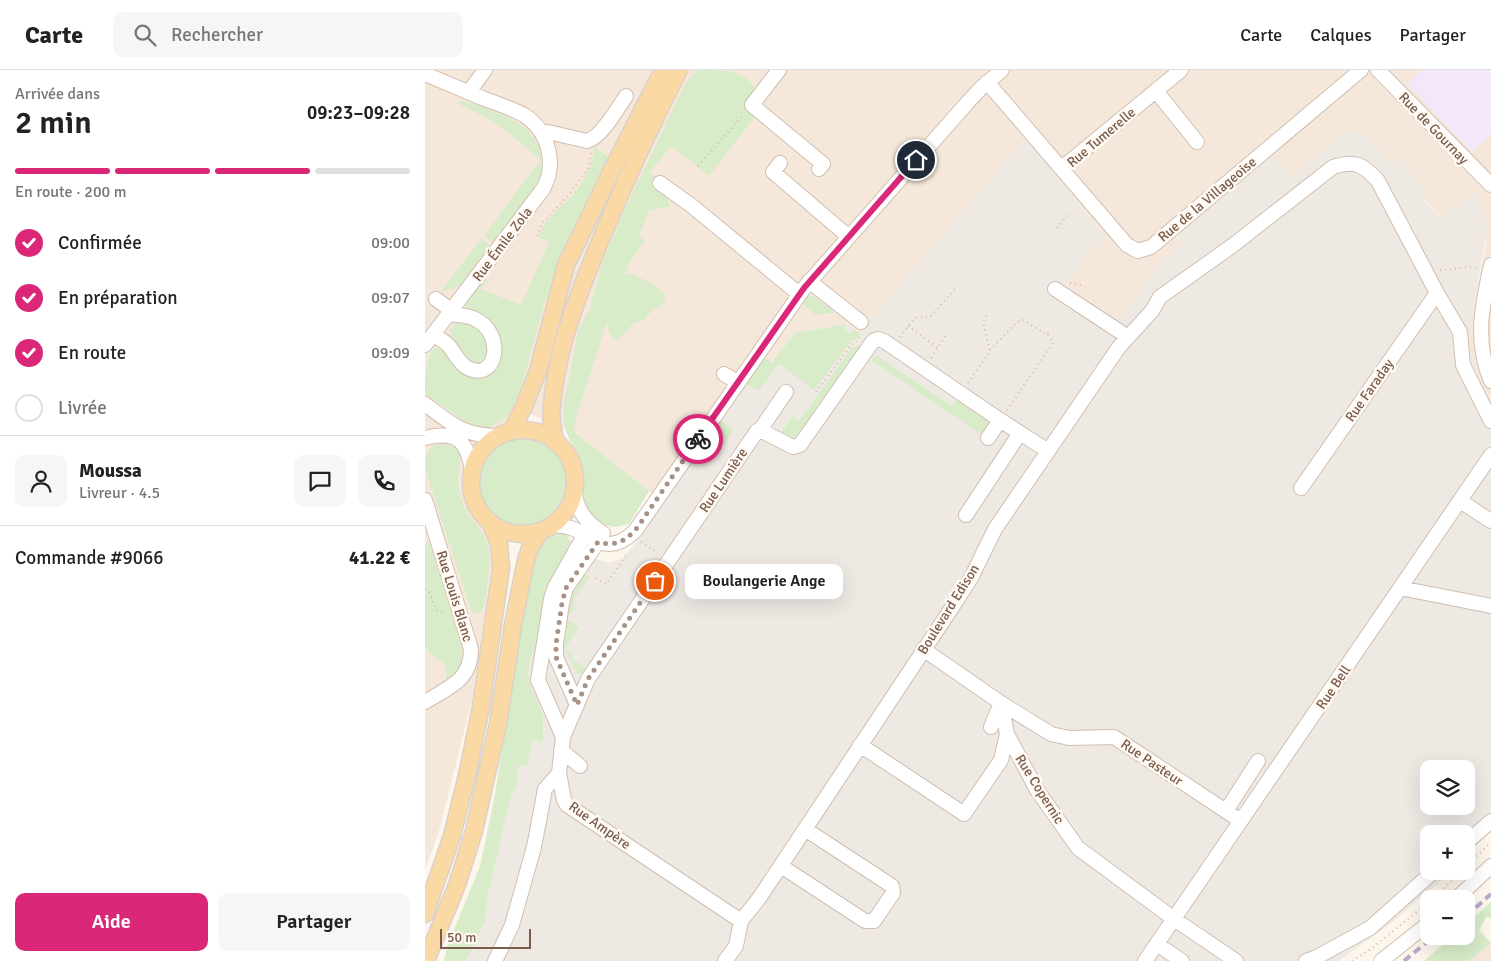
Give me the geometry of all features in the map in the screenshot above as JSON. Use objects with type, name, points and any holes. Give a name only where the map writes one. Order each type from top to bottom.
[{"type":"main road","points":[[425,914],[453,830],[468,771],[481,707],[501,568],[499,544],[489,522],[474,501],[471,486],[472,470],[482,451],[504,434],[529,394],[538,370],[566,265],[663,70]]},
{"type":"main road","points":[[557,442],[553,428],[552,405],[563,349],[574,309],[617,201],[679,70]]},
{"type":"main road","points":[[426,961],[462,871],[476,825],[502,704],[525,560],[530,548],[546,528],[567,510],[575,490],[571,464],[567,454],[557,442],[543,434],[532,431],[504,434]]},
{"type":"main road","points":[[489,522],[505,531],[517,534],[529,534],[546,528]]},
{"type":"main road","points":[[436,961],[452,914],[462,871]]},
{"type":"street","points":[[469,92],[485,70]]},
{"type":"street","points":[[779,70],[752,105],[823,164],[819,169]]},
{"type":"street","points":[[575,490],[580,512],[599,536],[611,545],[622,541],[635,531],[809,281],[961,109],[987,82],[1002,70]]},
{"type":"street","name":"Rue Tumerelle","points":[[987,82],[1062,168],[1181,70]]},
{"type":"street","name":"Rue de la Villageoise","points":[[1062,168],[1127,245],[1134,250],[1143,251],[1151,247],[1361,70]]},
{"type":"street","name":"Rue de Gournay","points":[[1378,70],[1491,185]]},
{"type":"street","name":"Rue Émile Zola","points":[[425,74],[523,115],[533,122],[543,134],[551,158],[547,183],[485,275],[429,340]]},
{"type":"street","points":[[1156,91],[1197,142]]},
{"type":"street","points":[[543,134],[548,132],[587,141],[599,133],[627,96]]},
{"type":"street","points":[[780,163],[773,172],[849,237]]},
{"type":"street","name":"Boulevard Edison","points":[[741,921],[781,866],[971,578],[995,530],[1048,451],[1119,347],[1152,311],[1159,300],[1233,246],[1333,167],[1353,163],[1367,168],[1378,180],[1437,293]]},
{"type":"street","points":[[660,183],[692,206],[799,294]]},
{"type":"street","points":[[1486,267],[1480,329],[1483,352],[1491,381]]},
{"type":"street","points":[[809,281],[861,322]]},
{"type":"street","points":[[1055,289],[1128,337]]},
{"type":"street","points":[[1437,293],[1460,332],[1463,365],[1491,421]]},
{"type":"street","name":"Rue Faraday","points":[[1301,488],[1437,293]]},
{"type":"street","points":[[429,340],[447,344],[466,367],[478,370],[489,366],[495,354],[495,348],[489,331],[480,322],[473,318],[451,313],[436,299]]},
{"type":"street","points":[[1483,352],[1487,340],[1491,336]]},
{"type":"street","points":[[760,430],[793,447],[800,445],[876,340],[884,341],[1048,451]]},
{"type":"street","points":[[724,374],[737,382]]},
{"type":"street","name":"Rue Lumière","points":[[588,679],[757,431],[760,430],[786,392]]},
{"type":"street","points":[[429,408],[465,431],[475,435],[504,434]]},
{"type":"street","points":[[988,438],[1000,420]]},
{"type":"street","points":[[966,515],[1020,433]]},
{"type":"street","points":[[425,438],[441,435],[456,438],[464,444],[472,470]]},
{"type":"street","name":"Rue Bell","points":[[1145,961],[1491,455]]},
{"type":"street","name":"Rue Louis Blanc","points":[[425,500],[430,536],[460,610],[471,649],[469,666],[461,679],[425,702]]},
{"type":"street","points":[[1460,500],[1491,521]]},
{"type":"street","points":[[546,528],[568,526],[585,534],[599,536]]},
{"type":"street","points":[[580,766],[562,744],[539,684],[538,676],[553,592],[585,534]]},
{"type":"street","points":[[577,705],[556,657],[556,644],[566,588],[599,536]]},
{"type":"street","points":[[1400,588],[1491,606]]},
{"type":"street","points":[[923,649],[1001,703],[991,727]]},
{"type":"street","name":"Rue Ampère","points":[[588,679],[562,744],[559,773],[564,800],[567,805],[741,921]]},
{"type":"street","name":"Rue Pasteur","points":[[1001,703],[1051,734],[1069,738],[1114,737],[1241,821]]},
{"type":"street","name":"Rue Copernic","points":[[1001,703],[1007,734],[1037,790],[1078,848],[1174,919],[1236,961]]},
{"type":"street","points":[[860,745],[964,814],[1001,760],[1007,734]]},
{"type":"street","points":[[1226,812],[1258,761]]},
{"type":"street","points":[[495,961],[512,925],[534,847],[545,789],[559,773]]},
{"type":"street","points":[[1475,835],[1491,821]]},
{"type":"street","points":[[781,866],[865,921],[874,921],[893,893],[892,886],[805,829]]},
{"type":"street","points":[[1466,890],[1491,866]]},
{"type":"street","points":[[1306,961],[1370,928],[1424,880]]},
{"type":"street","points":[[725,961],[736,946],[741,921]]},
{"type":"street","points":[[1381,961],[1420,930]]},
{"type":"street","points":[[1157,944],[1183,961]]},
{"type":"path","points":[[698,166],[752,105]]},
{"type":"path","points":[[537,236],[543,222],[567,198],[588,169],[591,152],[587,141]]},
{"type":"path","points":[[1057,228],[1069,213]]},
{"type":"path","points":[[1426,271],[1486,267]]},
{"type":"path","points":[[938,348],[908,326],[915,318],[931,316],[957,288]]},
{"type":"path","points":[[987,314],[983,323],[990,351]]},
{"type":"path","points":[[961,394],[990,351],[1017,322],[1024,320],[1048,334],[1053,343],[1000,420]]},
{"type":"path","points":[[924,368],[946,335]]},
{"type":"path","points":[[816,392],[852,344],[876,340]]},
{"type":"path","points":[[638,540],[662,556]]},
{"type":"path","points":[[596,578],[606,584],[631,548]]},
{"type":"path","points":[[425,589],[430,593],[437,610],[449,614],[460,610]]},
{"type":"path","points":[[1475,858],[1491,842]]},
{"type":"path","points":[[1442,890],[1453,880]]},
{"type":"path","points":[[1352,961],[1371,949],[1420,909]]},
{"type":"shaded area","points":[[425,70],[1491,70],[1491,403],[1474,368],[1470,349],[1470,330],[1486,242],[1475,194],[1441,218],[1421,196],[1427,191],[1398,159],[1392,164],[1363,132],[1357,136],[1351,128],[1292,177],[1272,154],[1175,235],[1183,244],[1156,266],[1121,320],[1066,286],[1094,245],[1105,237],[1068,189],[1025,140],[859,333],[847,324],[795,333],[772,363],[763,357],[665,500],[649,491],[574,432],[513,407],[474,692],[440,828],[425,871]]},
{"type":"shaded area","points":[[1422,70],[1491,70],[1491,134],[1472,152],[1407,84]]},
{"type":"shaded area","points":[[1351,128],[1357,136],[1363,132],[1392,164],[1398,159],[1427,191],[1421,197],[1440,218],[1476,193],[1485,215],[1487,228],[1470,330],[1470,349],[1474,368],[1491,403],[1491,830],[1475,847],[1475,825],[1420,825],[1420,880],[1442,880],[1430,890],[1420,890],[1420,899],[1390,924],[1339,961],[466,961],[485,922],[488,895],[512,791],[537,577],[565,536],[595,559],[608,563],[622,559],[638,540],[742,386],[772,363],[795,333],[847,324],[859,333],[1025,139],[1068,189],[1105,237],[1099,248],[1094,245],[1066,286],[1121,320],[1156,266],[1183,244],[1175,234],[1272,153],[1292,177]]},
{"type":"shaded area","points":[[1491,943],[1491,961],[1469,961]]},
{"type":"green space","points":[[700,70],[732,72],[746,78],[755,89],[744,104],[757,114],[709,176],[671,146],[649,173],[655,176],[652,181],[664,190],[670,207],[649,210],[639,236],[645,241],[630,261],[625,275],[633,274],[654,285],[666,295],[664,302],[659,308],[654,308],[644,320],[633,324],[618,340],[613,339],[607,322],[576,417],[574,432],[649,491],[629,524],[614,527],[598,523],[592,519],[581,500],[583,484],[581,463],[567,434],[563,408],[579,327],[589,311],[602,264],[624,211],[686,82],[693,74]]},
{"type":"green space","points":[[461,101],[478,105],[514,121],[530,133],[540,150],[542,159],[541,169],[535,187],[493,243],[484,236],[540,160],[502,128],[458,104]]},
{"type":"green space","points":[[594,147],[609,157],[595,183],[545,301],[523,382],[513,407],[504,420],[487,428],[471,426],[425,392],[427,365],[431,352],[435,348],[440,347],[488,374],[495,368],[501,354],[499,339],[464,309],[465,305],[485,278],[488,280],[481,289],[521,305],[549,242],[538,237],[550,217],[582,183],[589,170]]},
{"type":"green space","points":[[481,239],[491,246],[460,285],[453,289],[441,291]]},
{"type":"green space","points":[[814,296],[832,310],[833,313],[816,315],[805,307],[804,302],[807,297]]},
{"type":"green space","points":[[458,321],[474,326],[485,338],[489,352],[486,359],[480,364],[468,360],[459,352],[450,329]]},
{"type":"green space","points":[[847,324],[844,329],[851,334],[854,330],[859,333],[861,338],[852,340],[814,390],[779,364],[758,391],[744,382],[763,356],[772,363],[795,333]]},
{"type":"green space","points":[[862,346],[802,430],[792,440],[781,433],[793,416],[799,421],[852,347]]},
{"type":"green space","points":[[876,355],[952,406],[957,399],[989,420],[990,423],[984,436],[872,361]]},
{"type":"green space","points":[[719,419],[734,429],[725,443],[710,433]]},
{"type":"green space","points":[[523,438],[540,442],[554,451],[563,465],[567,482],[563,499],[554,513],[540,522],[523,526],[506,522],[492,513],[483,499],[479,482],[483,465],[492,451],[506,442]]},
{"type":"green space","points":[[442,443],[455,447],[458,451],[460,467],[458,479],[461,498],[465,509],[485,538],[489,550],[486,597],[480,613],[475,614],[471,610],[425,469],[428,452],[433,446]]},
{"type":"green space","points":[[556,532],[565,533],[570,541],[568,549],[545,590],[536,644],[528,674],[531,688],[543,715],[543,741],[532,740],[528,766],[519,766],[518,769],[516,790],[512,792],[488,895],[485,922],[466,961],[444,961],[447,947],[480,866],[494,800],[506,724],[505,706],[528,594],[533,558],[544,539]]},
{"type":"green space","points":[[429,542],[462,650],[459,666],[446,680],[446,666],[425,648],[425,543]]},
{"type":"green space","points":[[583,575],[590,576],[574,599],[574,609],[567,619],[579,627],[565,649],[573,654],[571,658],[586,668],[582,673],[578,674],[562,645],[570,598]]},
{"type":"green space","points":[[1491,902],[1491,919],[1487,916],[1479,930],[1491,943],[1469,961],[1424,961],[1443,945],[1475,945],[1475,916]]},
{"type":"railway","points":[[1475,908],[1491,894]]},
{"type":"railway","points":[[1404,961],[1423,945]]},
{"type":"way so far","points":[[655,581],[588,679],[577,705],[556,657],[556,644],[566,588],[598,542],[611,545],[618,543],[626,539],[637,528],[698,439]]},
{"type":"place","name":"Boulangerie Ange","points":[[655,581]]},
{"type":"route","points":[[698,439],[804,288],[916,160]]}]
